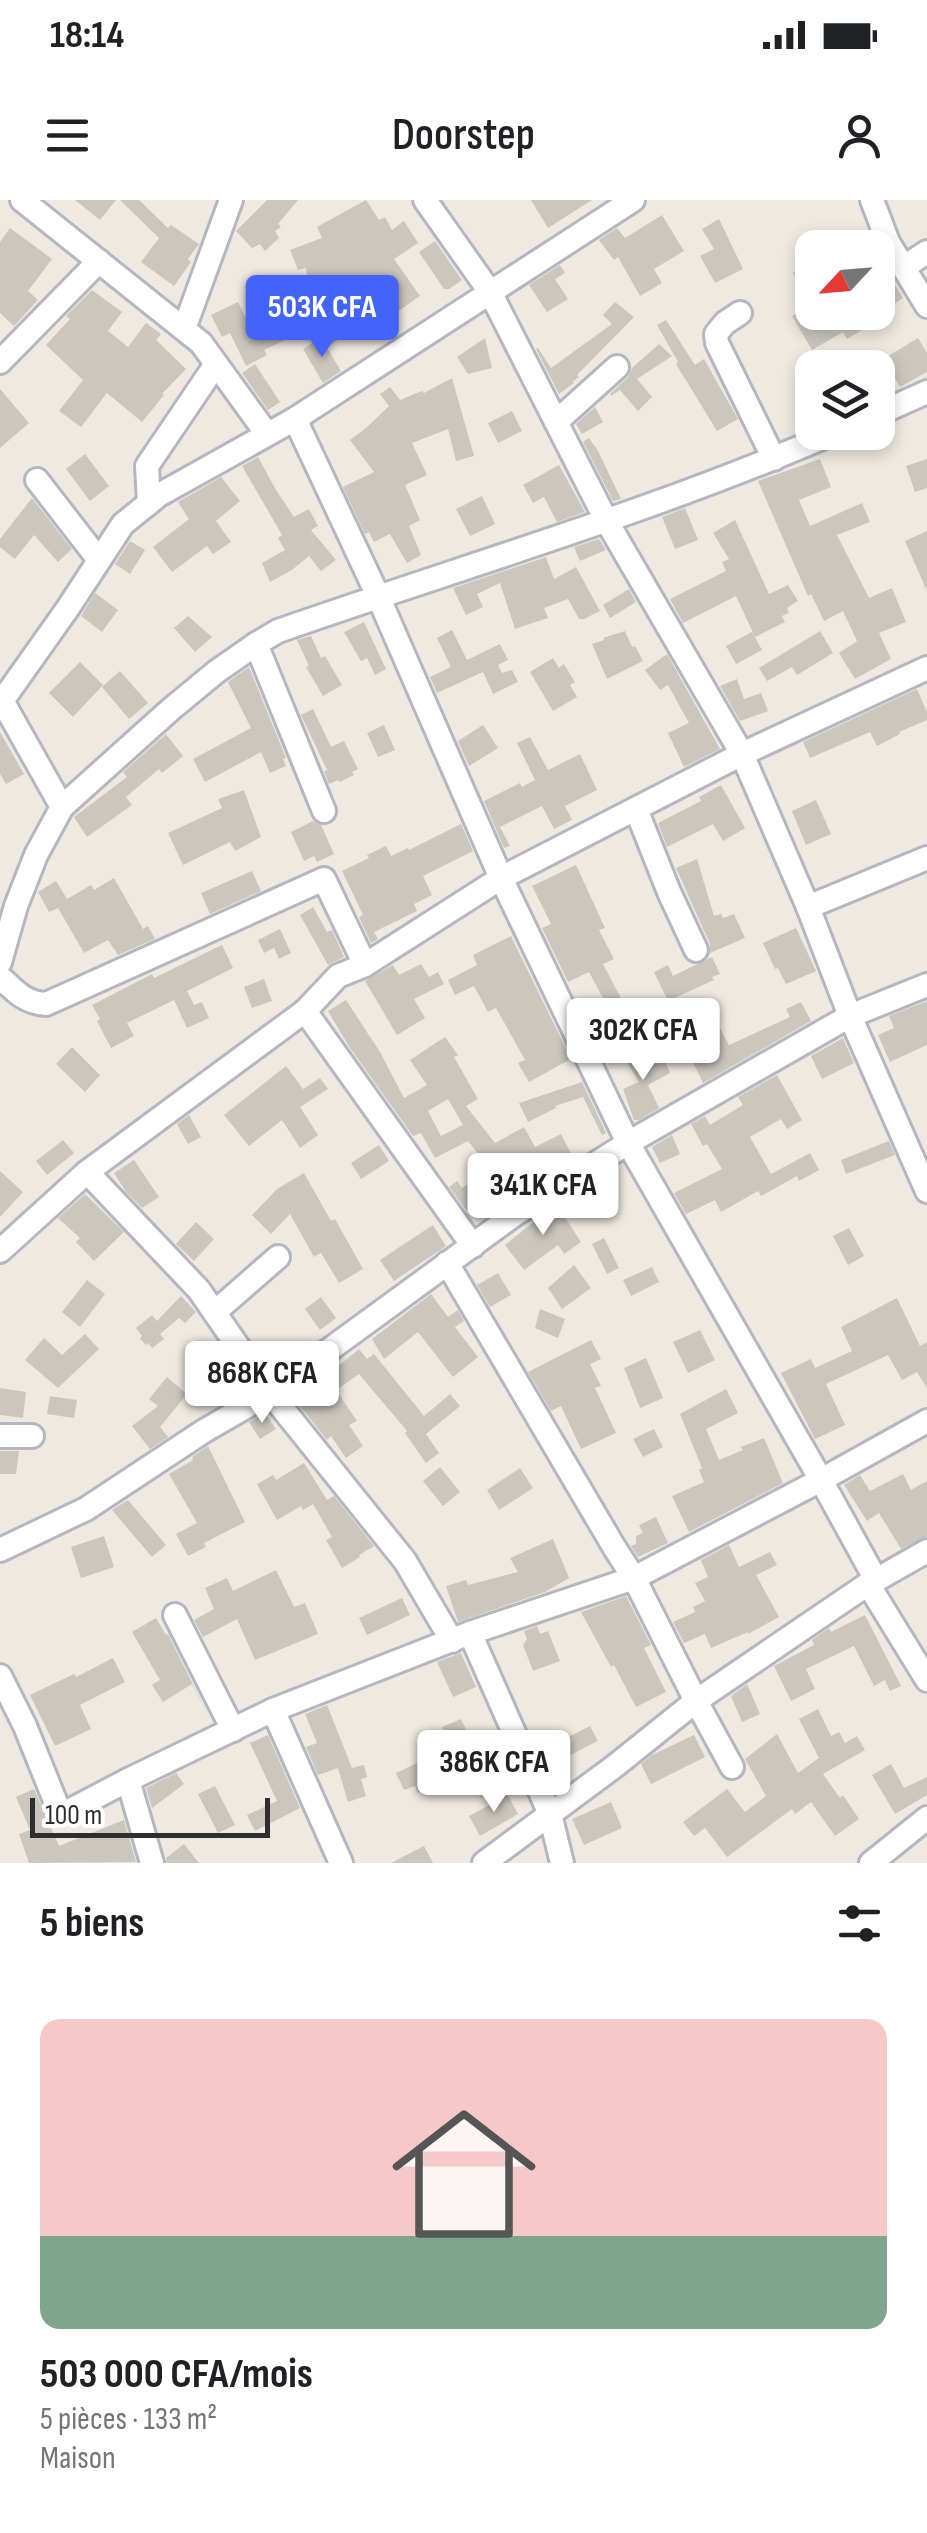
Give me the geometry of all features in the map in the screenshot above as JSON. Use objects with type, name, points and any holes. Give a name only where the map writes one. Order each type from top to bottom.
[{"type":"street","points":[[22,200],[201,343],[266,434]]},
{"type":"street","points":[[184,328],[231,200]]},
{"type":"street","points":[[424,200],[490,292],[606,520],[742,754],[927,1191]]},
{"type":"street","points":[[62,807],[1,701],[123,524],[159,495],[294,419],[633,200]]},
{"type":"street","points":[[872,200],[888,242],[927,306]]},
{"type":"street","points":[[904,267],[927,252]]},
{"type":"street","points":[[0,362],[99,261]]},
{"type":"street","points":[[740,313],[716,334],[716,343],[774,460]]},
{"type":"street","points":[[149,503],[147,466],[216,364]]},
{"type":"street","points":[[556,422],[618,367]]},
{"type":"street","points":[[895,406],[927,392]]},
{"type":"street","points":[[294,419],[378,596],[501,878],[628,1143],[822,1480],[872,1582],[927,1680]]},
{"type":"street","points":[[0,962],[36,855],[62,807],[170,710],[256,644],[278,631],[606,520],[796,450]]},
{"type":"street","points":[[37,480],[99,560]]},
{"type":"street","points":[[256,644],[324,811]]},
{"type":"street","points":[[0,1251],[88,1172],[305,1011],[338,976],[364,964],[501,878],[742,754],[927,668]]},
{"type":"street","points":[[636,809],[696,950]]},
{"type":"street","points":[[808,907],[927,858]]},
{"type":"street","points":[[0,977],[22,998],[46,1004],[324,879],[364,964]]},
{"type":"street","points":[[0,1550],[86,1509],[204,1431],[270,1393],[514,1215],[628,1143],[850,1016],[927,985]]},
{"type":"street","points":[[305,1011],[472,1246]]},
{"type":"street","points":[[88,1172],[199,1290],[270,1393],[405,1560],[461,1637],[550,1814],[562,1863]]},
{"type":"street","points":[[215,1312],[278,1257]]},
{"type":"street","points":[[447,1263],[634,1578],[732,1767]]},
{"type":"street","points":[[0,1676],[61,1812],[68,1812],[273,1710],[461,1637],[634,1578],[927,1421]]},
{"type":"street","points":[[0,1436],[32,1436]]},
{"type":"street","points":[[484,1863],[696,1701],[872,1582],[927,1550]]},
{"type":"street","points":[[175,1615],[233,1730]]},
{"type":"street","points":[[273,1710],[341,1863]]},
{"type":"street","points":[[128,1780],[152,1863]]},
{"type":"street","points":[[871,1863],[927,1818]]},
{"type":"building","points":[[75,200],[116,200],[100,220]]},
{"type":"building","points":[[120,200],[139,200],[168,228],[171,225],[199,244],[174,286],[141,262],[159,238]]},
{"type":"building","points":[[267,200],[298,200],[278,224],[281,227],[275,231],[279,238],[265,251],[260,244],[252,248],[236,231]]},
{"type":"building","points":[[366,200],[379,220],[385,217],[392,230],[404,221],[418,243],[394,259],[420,296],[394,314],[397,319],[381,330],[369,313],[331,344],[312,317],[306,268],[298,270],[290,250],[322,238],[317,227]]},
{"type":"building","points":[[531,200],[592,200],[548,228]]},
{"type":"building","points":[[662,215],[684,251],[654,269],[662,283],[640,296],[618,257],[614,260],[599,240],[617,228],[625,238]]},
{"type":"building","points":[[719,219],[743,269],[715,283],[700,256],[714,249],[702,229]]},
{"type":"building","points":[[10,228],[52,259],[28,291],[38,300],[14,326],[0,313],[0,242]]},
{"type":"building","points":[[435,241],[462,280],[449,289],[444,289],[419,252]]},
{"type":"building","points":[[560,265],[565,273],[555,279],[568,299],[547,312],[529,285]]},
{"type":"building","points":[[895,285],[903,298],[895,303]]},
{"type":"building","points":[[92,290],[122,312],[108,331],[128,347],[146,323],[161,334],[156,340],[186,369],[142,422],[107,393],[81,427],[59,411],[83,380],[46,345],[70,319],[66,316]]},
{"type":"building","points":[[238,302],[251,329],[283,314],[293,336],[264,350],[267,355],[246,366],[230,333],[222,337],[211,315]]},
{"type":"building","points":[[615,302],[634,317],[577,375],[574,383],[559,394],[536,349],[551,368],[612,324],[603,315]]},
{"type":"building","points":[[666,320],[695,365],[704,359],[738,419],[717,431],[657,325]]},
{"type":"building","points":[[800,330],[862,330],[847,339],[843,332],[812,350]]},
{"type":"building","points":[[321,338],[341,371],[323,383],[303,349]]},
{"type":"building","points":[[485,338],[492,368],[468,374],[457,357]]},
{"type":"building","points":[[918,338],[927,353],[927,372],[900,387],[895,378],[895,352]]},
{"type":"building","points":[[659,344],[672,356],[637,379],[652,397],[638,411],[620,390],[611,396],[632,368]]},
{"type":"building","points":[[255,364],[280,402],[268,410],[242,373]]},
{"type":"building","points":[[452,378],[474,456],[456,461],[448,429],[412,443],[427,475],[405,485],[420,520],[409,526],[421,555],[407,563],[390,534],[374,542],[369,532],[365,534],[343,487],[374,472],[350,440],[389,406],[380,394],[390,387],[400,400]]},
{"type":"building","points":[[0,389],[29,423],[0,448]]},
{"type":"building","points":[[595,407],[603,422],[582,434],[576,424]]},
{"type":"building","points":[[512,411],[522,431],[498,443],[488,423]]},
{"type":"building","points":[[589,438],[621,499],[613,501],[583,442]]},
{"type":"building","points":[[85,454],[109,486],[90,501],[66,469]]},
{"type":"building","points":[[258,457],[294,517],[309,509],[318,526],[311,530],[336,560],[321,571],[309,556],[270,582],[262,563],[285,550],[278,538],[282,535],[242,466]]},
{"type":"building","points":[[820,459],[831,487],[799,500],[810,526],[862,503],[870,522],[837,535],[869,598],[892,588],[906,622],[879,633],[891,659],[855,679],[839,653],[857,641],[843,611],[824,621],[811,594],[808,596],[758,481]]},
{"type":"building","points":[[927,459],[927,488],[915,492],[906,466]]},
{"type":"building","points":[[559,465],[585,512],[557,522],[544,497],[533,503],[523,485]]},
{"type":"building","points":[[221,477],[240,501],[216,521],[231,542],[213,554],[207,546],[172,572],[153,547],[189,519],[178,502]]},
{"type":"building","points":[[482,496],[495,524],[470,536],[456,509]]},
{"type":"building","points":[[32,498],[72,549],[58,562],[34,535],[15,559],[0,547],[0,539]]},
{"type":"building","points":[[685,508],[698,540],[675,549],[662,517]]},
{"type":"building","points":[[735,520],[769,594],[788,585],[798,601],[782,616],[785,622],[755,637],[736,596],[683,623],[670,599],[726,571],[722,562],[729,559],[713,533]]},
{"type":"building","points":[[927,531],[927,591],[905,541]]},
{"type":"building","points":[[599,539],[606,550],[580,561],[574,547]]},
{"type":"building","points":[[130,541],[145,550],[130,574],[115,564]]},
{"type":"building","points":[[546,557],[554,579],[576,567],[600,611],[579,619],[568,599],[544,608],[548,618],[515,629],[500,583],[477,594],[483,607],[466,615],[453,588]]},
{"type":"building","points":[[629,589],[636,602],[610,618],[603,605]]},
{"type":"building","points":[[95,593],[118,610],[102,632],[81,616]]},
{"type":"building","points":[[188,616],[212,637],[195,652],[174,628]]},
{"type":"building","points":[[364,622],[386,669],[375,675],[367,658],[361,661],[344,632]]},
{"type":"building","points":[[452,630],[467,660],[500,644],[508,660],[498,665],[502,673],[512,670],[518,682],[493,694],[483,672],[437,693],[430,677],[451,667],[437,638]]},
{"type":"building","points":[[625,631],[643,661],[607,679],[592,644]]},
{"type":"building","points":[[820,631],[833,653],[797,675],[792,667],[767,681],[759,668]]},
{"type":"building","points":[[752,632],[762,650],[736,664],[726,646]]},
{"type":"building","points":[[311,636],[321,658],[325,656],[342,685],[323,696],[306,667],[309,666],[297,640]]},
{"type":"building","points":[[667,654],[720,749],[684,767],[668,733],[689,723],[668,685],[660,690],[645,670]]},
{"type":"building","points":[[553,658],[559,668],[564,664],[575,682],[570,685],[577,697],[553,711],[530,672]]},
{"type":"building","points":[[80,662],[103,685],[73,717],[49,693]]},
{"type":"building","points":[[249,667],[286,766],[270,773],[261,752],[205,782],[193,759],[251,728],[228,682]]},
{"type":"building","points":[[120,671],[148,703],[129,719],[102,687]]},
{"type":"building","points":[[737,679],[744,699],[761,693],[768,711],[740,721],[720,686]]},
{"type":"building","points":[[917,689],[927,720],[877,746],[870,732],[810,758],[803,742]]},
{"type":"building","points":[[313,709],[331,747],[344,741],[358,769],[340,782],[329,784],[324,771],[327,770],[301,715]]},
{"type":"building","points":[[384,725],[395,750],[378,757],[367,733]]},
{"type":"building","points":[[483,725],[498,748],[469,766],[458,741]]},
{"type":"building","points":[[0,732],[24,774],[6,784],[0,774]]},
{"type":"building","points":[[166,734],[183,756],[162,773],[159,769],[126,797],[132,805],[87,837],[74,817],[127,777],[123,772]]},
{"type":"building","points":[[530,737],[548,770],[580,754],[597,790],[565,806],[572,820],[554,829],[542,806],[500,827],[510,846],[504,848],[484,801],[535,780],[517,743]]},
{"type":"building","points":[[721,785],[745,828],[723,841],[713,824],[667,847],[658,823],[701,801],[699,797]]},
{"type":"building","points":[[244,790],[261,837],[235,851],[230,842],[183,865],[168,833],[222,808],[218,799]]},
{"type":"building","points":[[816,800],[831,834],[806,845],[792,811]]},
{"type":"building","points":[[313,821],[321,825],[334,854],[317,862],[314,856],[304,861],[291,832]]},
{"type":"building","points":[[461,824],[473,851],[423,876],[432,895],[414,904],[417,911],[374,932],[378,939],[371,943],[359,917],[363,915],[342,871],[386,846],[391,856]]},
{"type":"building","points":[[697,859],[714,916],[734,914],[745,938],[710,953],[710,944],[676,868]]},
{"type":"building","points":[[576,865],[605,928],[599,930],[614,959],[603,964],[625,1006],[607,1016],[618,1038],[599,1047],[582,1012],[604,1000],[589,972],[568,982],[542,928],[551,924],[532,886]]},
{"type":"building","points":[[252,871],[261,891],[210,914],[201,893]]},
{"type":"building","points":[[114,878],[143,929],[148,926],[155,939],[118,955],[108,940],[84,953],[58,908],[49,912],[38,892],[56,881],[67,899]]},
{"type":"building","points":[[313,907],[327,932],[332,930],[344,957],[328,965],[300,915]]},
{"type":"building","points":[[796,928],[816,971],[786,984],[763,943]]},
{"type":"building","points":[[280,929],[291,953],[279,959],[274,948],[264,953],[258,940]]},
{"type":"building","points":[[511,936],[571,1059],[529,1082],[518,1063],[525,1060],[496,1008],[488,1012],[474,986],[455,995],[448,980],[477,965],[473,955]]},
{"type":"building","points":[[222,945],[233,968],[187,991],[194,1005],[202,1002],[209,1018],[187,1028],[174,1000],[127,1023],[134,1036],[111,1048],[92,1005],[152,974],[154,978]]},
{"type":"building","points":[[712,957],[720,974],[712,977],[714,980],[668,1001],[654,972],[668,965],[673,976]]},
{"type":"building","points":[[421,964],[429,977],[438,972],[444,984],[414,999],[425,1018],[397,1035],[365,981],[393,965],[399,975]]},
{"type":"building","points":[[264,979],[272,1001],[252,1008],[244,987]]},
{"type":"building","points":[[346,1000],[404,1098],[427,1085],[410,1060],[445,1037],[458,1055],[454,1057],[478,1099],[466,1106],[495,1143],[524,1127],[535,1147],[561,1134],[574,1159],[482,1214],[474,1204],[466,1210],[449,1187],[457,1181],[462,1188],[483,1173],[480,1169],[487,1165],[468,1141],[435,1158],[421,1133],[413,1136],[328,1011]],"holes":[[[448,1099],[463,1125],[441,1136],[428,1111]]]},
{"type":"building","points":[[927,1001],[927,1045],[890,1062],[878,1035],[894,1028],[889,1016]]},
{"type":"building","points":[[801,1002],[811,1021],[703,1083],[676,1028],[688,1022],[692,1029],[714,1017],[729,1045],[790,1017],[786,1009]]},
{"type":"building","points":[[843,1038],[854,1063],[822,1079],[811,1056]]},
{"type":"building","points":[[638,1046],[649,1064],[663,1057],[670,1073],[648,1085],[659,1108],[634,1120],[623,1089],[639,1082],[623,1055]]},
{"type":"building","points":[[72,1047],[100,1075],[85,1092],[56,1064]]},
{"type":"building","points":[[286,1066],[303,1089],[320,1078],[328,1089],[300,1107],[318,1135],[300,1148],[282,1120],[249,1146],[224,1115]]},
{"type":"building","points":[[777,1075],[802,1120],[787,1129],[781,1119],[750,1137],[771,1174],[810,1153],[819,1170],[799,1181],[797,1176],[761,1196],[758,1191],[721,1212],[715,1200],[686,1214],[674,1193],[722,1169],[691,1124],[705,1116],[710,1125],[743,1105],[738,1097]]},
{"type":"building","points":[[582,1082],[606,1133],[602,1135],[583,1097],[555,1106],[528,1122],[519,1103]]},
{"type":"building","points":[[189,1115],[201,1137],[188,1144],[177,1124]]},
{"type":"building","points":[[672,1135],[680,1154],[660,1163],[652,1147]]},
{"type":"building","points":[[63,1140],[74,1153],[47,1175],[36,1161]]},
{"type":"building","points":[[889,1141],[895,1155],[846,1174],[841,1160]]},
{"type":"building","points":[[379,1145],[389,1161],[361,1179],[351,1163]]},
{"type":"building","points":[[134,1160],[159,1197],[142,1208],[114,1173]]},
{"type":"building","points":[[0,1171],[23,1192],[0,1217]]},
{"type":"building","points":[[304,1173],[363,1269],[339,1283],[321,1253],[314,1257],[290,1214],[271,1234],[252,1215],[277,1189]]},
{"type":"building","points":[[604,1176],[612,1190],[588,1203],[582,1190]]},
{"type":"building","points":[[85,1194],[124,1232],[94,1261],[76,1242],[80,1238],[58,1218]]},
{"type":"building","points":[[557,1205],[581,1242],[564,1254],[558,1245],[524,1270],[505,1245]]},
{"type":"building","points":[[196,1222],[214,1239],[194,1261],[176,1244]]},
{"type":"building","points":[[433,1225],[446,1246],[394,1281],[380,1260]]},
{"type":"building","points":[[849,1228],[864,1256],[848,1265],[833,1236]]},
{"type":"building","points":[[604,1238],[619,1268],[607,1274],[592,1244]]},
{"type":"building","points":[[574,1265],[591,1288],[562,1309],[548,1288]]},
{"type":"building","points":[[652,1267],[659,1282],[631,1296],[623,1280]]},
{"type":"building","points":[[498,1273],[511,1295],[490,1307],[477,1285]]},
{"type":"building","points":[[87,1280],[105,1294],[80,1327],[62,1312]]},
{"type":"building","points":[[431,1294],[448,1317],[458,1310],[464,1321],[455,1327],[478,1357],[453,1377],[418,1332],[384,1359],[372,1339]]},
{"type":"building","points":[[181,1296],[196,1312],[185,1323],[179,1318],[160,1334],[164,1339],[152,1348],[146,1345],[136,1328],[152,1315],[157,1321]]},
{"type":"building","points":[[321,1297],[336,1318],[320,1330],[305,1309]]},
{"type":"building","points":[[897,1298],[920,1346],[927,1342],[927,1388],[917,1372],[902,1380],[888,1355],[826,1384],[845,1425],[815,1439],[781,1373],[811,1359],[815,1368],[852,1351],[841,1327]]},
{"type":"building","points":[[540,1309],[565,1319],[558,1338],[535,1328]]},
{"type":"building","points":[[700,1330],[715,1360],[688,1373],[673,1342]]},
{"type":"building","points":[[85,1334],[99,1349],[58,1388],[25,1360],[44,1338],[62,1355]]},
{"type":"building","points":[[591,1340],[601,1359],[590,1364],[601,1386],[595,1388],[616,1433],[581,1449],[561,1406],[551,1411],[528,1372]]},
{"type":"building","points":[[359,1349],[367,1359],[374,1354],[424,1416],[450,1394],[460,1406],[426,1434],[439,1453],[426,1463],[407,1431],[359,1374],[336,1390],[357,1421],[349,1425],[363,1446],[346,1458],[331,1436],[327,1440],[292,1396]]},
{"type":"building","points":[[219,1357],[242,1387],[217,1403],[210,1393],[219,1387],[204,1372]]},
{"type":"building","points":[[646,1358],[663,1398],[640,1408],[624,1368]]},
{"type":"building","points":[[167,1377],[187,1394],[160,1427],[168,1437],[150,1449],[132,1426],[158,1406],[149,1399]]},
{"type":"building","points":[[0,1388],[26,1392],[23,1418],[0,1415]]},
{"type":"building","points":[[726,1389],[738,1413],[706,1429],[719,1460],[764,1438],[783,1483],[689,1532],[672,1496],[704,1482],[680,1414]]},
{"type":"building","points":[[50,1396],[77,1400],[74,1418],[47,1414]]},
{"type":"building","points":[[265,1413],[276,1429],[260,1439],[249,1422]]},
{"type":"building","points":[[654,1429],[663,1447],[643,1457],[633,1439]]},
{"type":"building","points":[[208,1446],[245,1522],[188,1556],[176,1534],[197,1523],[169,1474]]},
{"type":"building","points":[[0,1451],[19,1451],[16,1474],[0,1474]]},
{"type":"building","points":[[304,1463],[327,1500],[334,1496],[374,1546],[342,1568],[326,1540],[332,1537],[313,1504],[303,1510],[301,1506],[277,1520],[257,1484],[273,1475],[276,1480]]},
{"type":"building","points":[[440,1467],[460,1492],[443,1506],[423,1481]]},
{"type":"building","points":[[520,1468],[533,1488],[499,1510],[487,1490]]},
{"type":"building","points":[[903,1474],[911,1490],[927,1481],[927,1536],[901,1549],[879,1513],[867,1521],[844,1485],[860,1475],[870,1491]]},
{"type":"building","points":[[128,1500],[166,1545],[152,1557],[112,1510]]},
{"type":"building","points":[[656,1517],[668,1543],[638,1557],[631,1546],[636,1544],[636,1536],[643,1533],[639,1525]]},
{"type":"building","points":[[104,1536],[114,1567],[81,1578],[71,1547]]},
{"type":"building","points":[[553,1539],[569,1578],[545,1592],[458,1622],[446,1586],[466,1580],[468,1585],[518,1572],[510,1558]]},
{"type":"building","points":[[729,1545],[739,1567],[770,1552],[777,1565],[756,1575],[779,1617],[711,1648],[705,1634],[684,1643],[673,1622],[695,1612],[693,1607],[705,1601],[695,1583],[708,1577],[701,1560]]},
{"type":"building","points":[[276,1570],[294,1607],[305,1603],[318,1634],[255,1660],[237,1619],[203,1637],[194,1620],[214,1609],[205,1588],[227,1578],[233,1591]]},
{"type":"building","points":[[626,1596],[651,1645],[644,1648],[666,1692],[636,1707],[581,1612]]},
{"type":"building","points":[[402,1598],[410,1615],[367,1635],[359,1618]]},
{"type":"building","points":[[865,1615],[901,1686],[890,1691],[885,1680],[874,1686],[854,1646],[806,1669],[815,1689],[791,1701],[774,1666],[814,1645],[812,1640],[829,1628],[831,1632]]},
{"type":"building","points":[[156,1618],[168,1634],[212,1723],[192,1684],[163,1702],[152,1685],[160,1680],[132,1632]]},
{"type":"building","points":[[537,1626],[540,1634],[548,1631],[560,1661],[533,1671],[523,1645],[527,1639],[524,1631]]},
{"type":"building","points":[[461,1653],[476,1687],[453,1697],[437,1662]]},
{"type":"building","points":[[113,1658],[125,1682],[80,1705],[91,1729],[55,1746],[30,1695]]},
{"type":"building","points":[[747,1684],[760,1714],[742,1722],[731,1696]]},
{"type":"building","points":[[327,1705],[352,1768],[364,1765],[367,1777],[361,1779],[366,1796],[348,1802],[338,1768],[318,1775],[306,1747],[317,1743],[305,1714]]},
{"type":"building","points":[[818,1709],[831,1736],[839,1732],[845,1743],[857,1736],[865,1750],[823,1774],[859,1819],[835,1836],[811,1802],[795,1814],[792,1809],[727,1857],[705,1828],[694,1836],[683,1822],[727,1789],[745,1812],[766,1796],[745,1759],[777,1734],[798,1773],[819,1758],[799,1719]]},
{"type":"building","points":[[461,1719],[469,1736],[450,1745],[442,1727]]},
{"type":"building","points":[[590,1726],[598,1741],[546,1767],[539,1752]]},
{"type":"building","points":[[268,1735],[300,1808],[255,1831],[247,1815],[277,1801],[250,1743]]},
{"type":"building","points":[[694,1735],[705,1757],[651,1784],[641,1764]]},
{"type":"building","points":[[430,1757],[442,1782],[418,1793],[415,1786],[404,1790],[396,1773]]},
{"type":"building","points":[[498,1760],[505,1773],[461,1794],[455,1779]]},
{"type":"building","points":[[891,1764],[904,1788],[927,1777],[927,1795],[895,1814],[872,1775]]},
{"type":"building","points":[[176,1773],[184,1784],[152,1808],[146,1788]]},
{"type":"building","points":[[215,1786],[235,1825],[218,1833],[198,1794]]},
{"type":"building","points":[[34,1789],[59,1846],[124,1820],[136,1862],[29,1863],[19,1834],[30,1830],[16,1797]]},
{"type":"building","points":[[508,1795],[518,1814],[480,1836],[469,1816]]},
{"type":"building","points":[[611,1802],[622,1828],[584,1845],[572,1819]]},
{"type":"building","points":[[184,1844],[199,1863],[167,1863],[166,1858]]},
{"type":"building","points":[[424,1846],[433,1863],[391,1863]]}]
